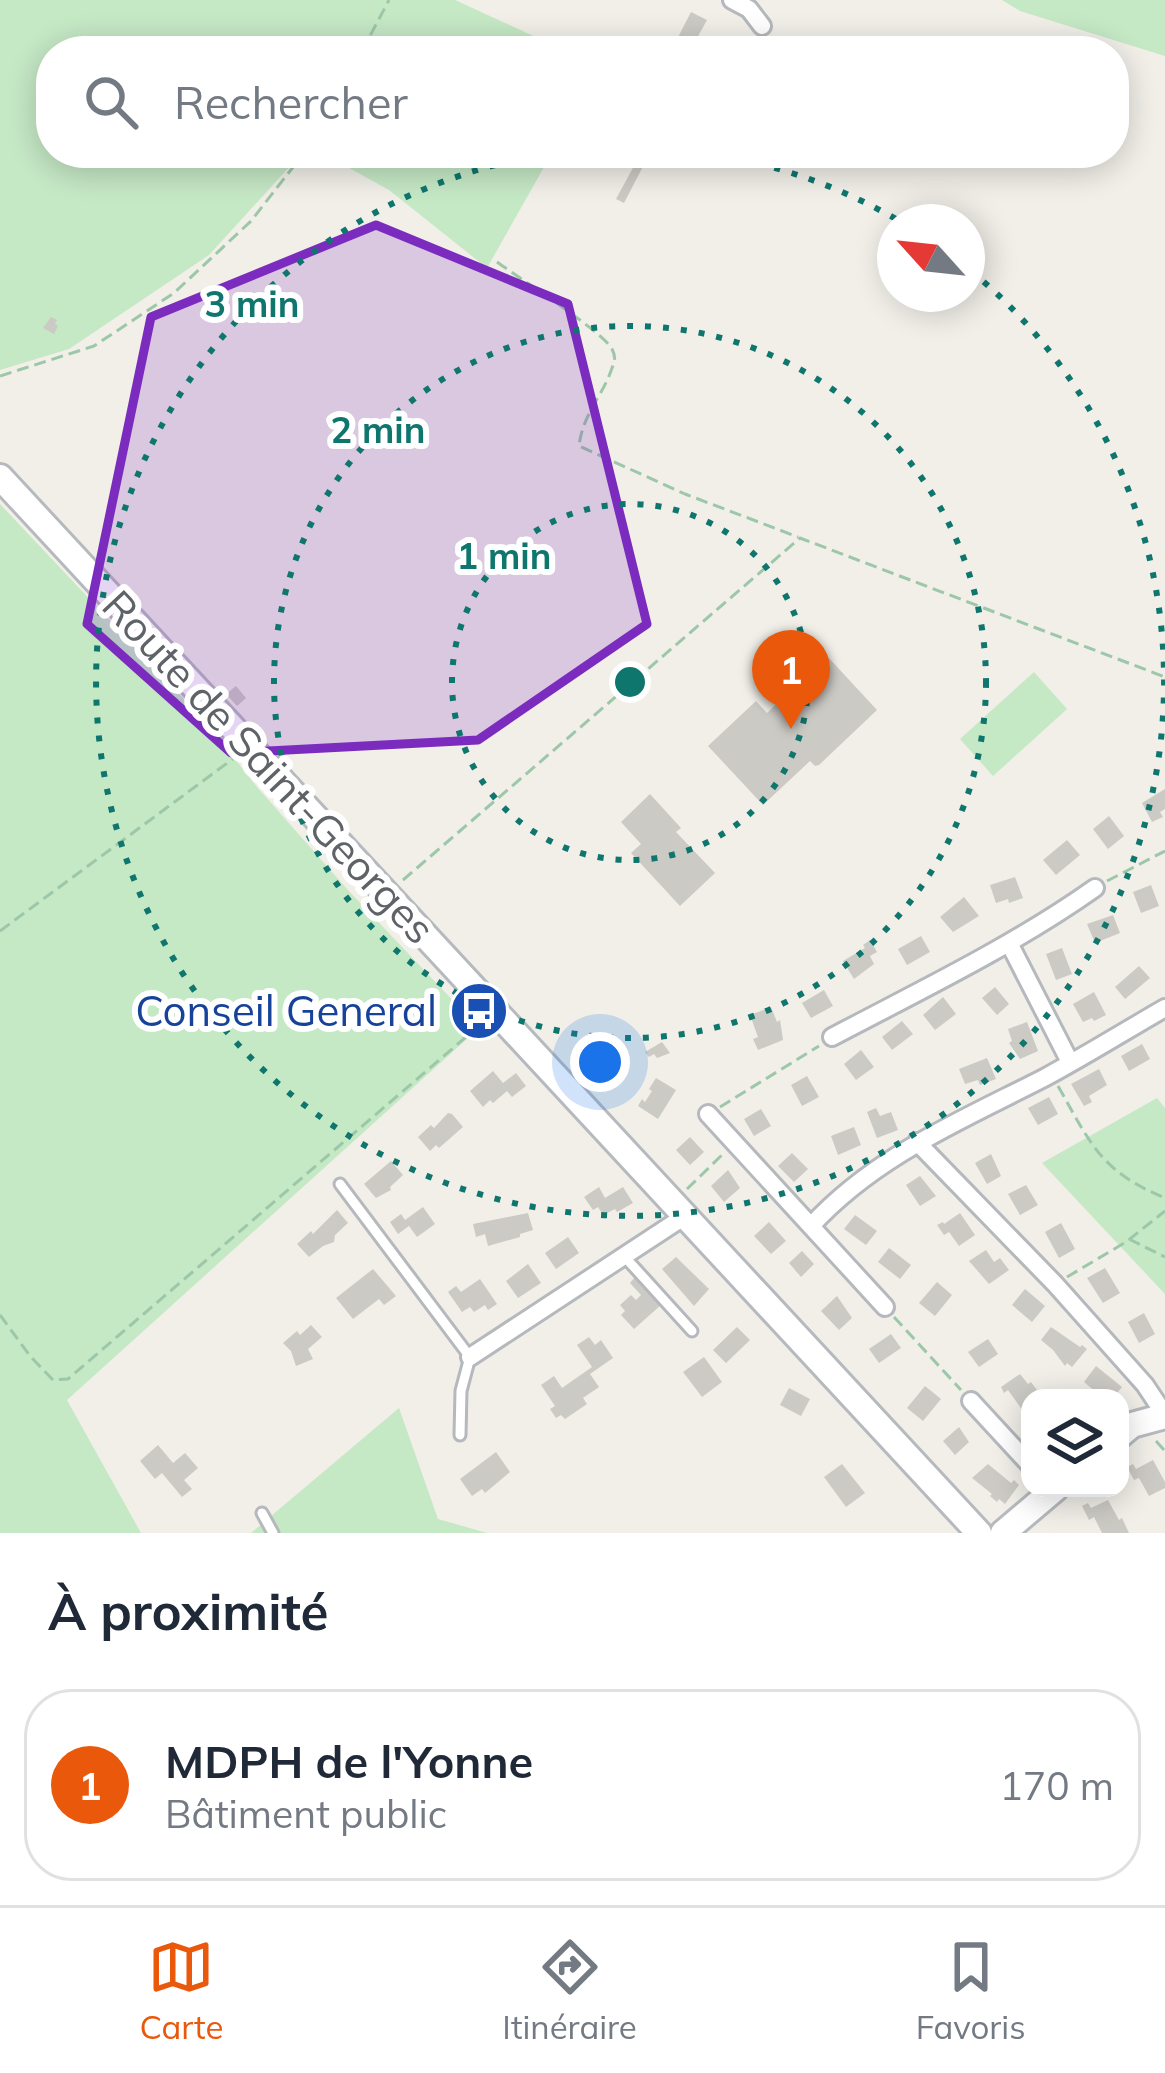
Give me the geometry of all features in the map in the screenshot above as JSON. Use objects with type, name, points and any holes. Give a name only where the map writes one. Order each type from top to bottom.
[{"type":"main road","name":"Route de Saint-Georges","points":[[0,477],[979,1533]]},
{"type":"main road","points":[[1129,1428],[1165,1416]]},
{"type":"main road","points":[[1003,1533],[1045,1497]]},
{"type":"street","points":[[732,0],[749,9],[762,26]]},
{"type":"street","points":[[832,1037],[1009,943],[1095,888]]},
{"type":"street","points":[[1009,943],[1070,1062]]},
{"type":"street","points":[[811,1226],[834,1201],[917,1142],[1051,1074],[1165,1008]]},
{"type":"street","points":[[708,1114],[885,1307]]},
{"type":"street","points":[[917,1142],[1055,1284],[1145,1385],[1165,1416]]},
{"type":"street","points":[[470,1357],[624,1256],[679,1209]]},
{"type":"street","points":[[971,1401],[1021,1455]]},
{"type":"lane","points":[[340,1184],[470,1357],[461,1391],[460,1435]]},
{"type":"lane","points":[[624,1256],[692,1331]]},
{"type":"lane","points":[[262,1514],[273,1533]]},
{"type":"path","points":[[370,36],[388,0]]},
{"type":"path","points":[[0,376],[94,346],[174,293],[251,221],[292,168]]},
{"type":"path","points":[[497,262],[611,346],[615,361],[582,424],[579,446],[685,494],[1165,677]]},
{"type":"path","points":[[388,893],[800,538]]},
{"type":"path","points":[[0,932],[251,748]]},
{"type":"path","points":[[1095,888],[1165,851]]},
{"type":"path","points":[[0,1315],[53,1380],[68,1379],[496,1011]]},
{"type":"path","points":[[708,1114],[832,1037]]},
{"type":"path","points":[[1051,1074],[1087,1138],[1113,1171],[1165,1198]]},
{"type":"path","points":[[679,1209],[735,1143]]},
{"type":"path","points":[[1055,1284],[1165,1211]]},
{"type":"path","points":[[1129,1239],[1165,1257]]},
{"type":"path","points":[[885,1307],[971,1401]]},
{"type":"highlighted area","points":[[376,225],[568,304],[647,624],[478,740],[231,753],[87,624],[151,317]]},
{"type":"green space","points":[[0,0],[455,0],[533,36],[36,36],[36,168],[288,168],[209,255],[69,349],[0,370]]},
{"type":"green space","points":[[1002,0],[1165,0],[1165,56],[1129,45],[1129,36],[1101,36],[1020,11]]},
{"type":"green space","points":[[349,168],[544,168],[487,268],[389,190]]},
{"type":"green space","points":[[0,504],[210,727],[347,889],[479,1028],[67,1400],[141,1533],[0,1533]]},
{"type":"green space","points":[[1034,672],[1067,709],[993,776],[960,739]]},
{"type":"green space","points":[[1157,1098],[1165,1108],[1165,1294],[1042,1163]]},
{"type":"green space","points":[[399,1408],[438,1519],[487,1533],[251,1533]]},
{"type":"building","points":[[691,12],[707,20],[698,36],[679,36]]},
{"type":"building","points":[[633,168],[642,168],[624,203],[616,199]]},
{"type":"building","points":[[51,317],[57,320],[54,334],[43,328]]},
{"type":"building","points":[[827,656],[877,710],[819,765],[810,761],[763,805],[708,746],[756,701],[767,713]]},
{"type":"building","points":[[236,686],[246,698],[237,706],[226,694]]},
{"type":"building","points":[[1165,789],[1163,817],[1152,822],[1142,803]]},
{"type":"building","points":[[650,794],[681,828],[676,832],[715,873],[680,906],[631,853],[641,844],[621,822]]},
{"type":"building","points":[[1109,816],[1124,836],[1108,849],[1093,829]]},
{"type":"building","points":[[1067,840],[1080,855],[1056,875],[1043,860]]},
{"type":"building","points":[[1015,877],[1023,898],[996,903],[990,885]]},
{"type":"building","points":[[1151,885],[1159,906],[1141,913],[1133,892]]},
{"type":"building","points":[[964,897],[979,916],[953,932],[940,917]]},
{"type":"building","points":[[1113,915],[1120,933],[1095,943],[1087,924]]},
{"type":"building","points":[[921,936],[930,952],[907,965],[898,949]]},
{"type":"building","points":[[870,940],[877,952],[870,956],[874,964],[854,979],[843,961]]},
{"type":"building","points":[[1062,948],[1072,974],[1056,980],[1046,954]]},
{"type":"building","points":[[1139,966],[1150,978],[1125,999],[1115,987]]},
{"type":"building","points":[[995,987],[1009,1004],[997,1015],[982,998]]},
{"type":"building","points":[[824,990],[833,1006],[811,1018],[802,1003]]},
{"type":"building","points":[[1094,992],[1106,1015],[1083,1022],[1073,1004]]},
{"type":"building","points":[[943,997],[956,1014],[935,1030],[923,1015]]},
{"type":"building","points":[[771,1007],[777,1022],[780,1020],[783,1040],[758,1050],[750,1015]]},
{"type":"building","points":[[902,1021],[913,1034],[892,1050],[882,1037]]},
{"type":"building","points":[[1027,1022],[1038,1051],[1020,1059],[1009,1043],[1008,1029]]},
{"type":"building","points":[[662,1042],[670,1053],[649,1057],[645,1052]]},
{"type":"building","points":[[1142,1044],[1150,1059],[1129,1071],[1121,1056]]},
{"type":"building","points":[[861,1050],[874,1067],[856,1080],[844,1064]]},
{"type":"building","points":[[987,1058],[996,1079],[965,1084],[959,1069]]},
{"type":"building","points":[[1099,1069],[1107,1085],[1089,1096],[1092,1102],[1084,1106],[1071,1084]]},
{"type":"building","points":[[493,1071],[503,1083],[516,1073],[526,1086],[512,1097],[507,1091],[483,1107],[470,1091]]},
{"type":"building","points":[[807,1076],[819,1097],[802,1106],[791,1085]]},
{"type":"building","points":[[656,1078],[676,1090],[658,1119],[638,1106],[642,1099],[645,1102]]},
{"type":"building","points":[[1049,1097],[1058,1114],[1038,1125],[1028,1108]]},
{"type":"building","points":[[876,1108],[880,1116],[891,1112],[898,1130],[877,1138],[867,1112]]},
{"type":"building","points":[[761,1109],[771,1126],[754,1136],[744,1119]]},
{"type":"building","points":[[448,1113],[463,1127],[430,1151],[418,1137]]},
{"type":"building","points":[[854,1127],[861,1145],[838,1155],[831,1136]]},
{"type":"building","points":[[690,1137],[704,1152],[690,1165],[676,1150]]},
{"type":"building","points":[[792,1153],[808,1169],[794,1182],[778,1166]]},
{"type":"building","points":[[991,1154],[1001,1176],[987,1184],[975,1163]]},
{"type":"building","points":[[391,1161],[403,1175],[391,1190],[376,1198],[364,1184]]},
{"type":"building","points":[[728,1170],[740,1188],[724,1202],[711,1186]]},
{"type":"building","points":[[920,1176],[936,1196],[920,1206],[906,1185]]},
{"type":"building","points":[[1026,1185],[1038,1205],[1020,1215],[1008,1194]]},
{"type":"building","points":[[599,1187],[605,1198],[623,1187],[633,1203],[603,1215],[584,1197]]},
{"type":"building","points":[[423,1207],[435,1224],[417,1237],[409,1226],[398,1234],[390,1222],[401,1214],[405,1220]]},
{"type":"building","points":[[337,1210],[348,1223],[334,1242],[309,1257],[297,1244]]},
{"type":"building","points":[[528,1213],[533,1230],[520,1237],[488,1246],[485,1234],[476,1237],[473,1224]]},
{"type":"building","points":[[960,1213],[975,1235],[959,1246],[937,1225]]},
{"type":"building","points":[[855,1215],[877,1231],[866,1245],[844,1229]]},
{"type":"building","points":[[769,1222],[786,1241],[771,1254],[754,1236]]},
{"type":"building","points":[[1061,1223],[1075,1249],[1059,1258],[1045,1232]]},
{"type":"building","points":[[568,1237],[579,1253],[556,1269],[545,1253]]},
{"type":"building","points":[[889,1248],[911,1265],[900,1279],[878,1262]]},
{"type":"building","points":[[986,1250],[994,1262],[1000,1258],[1009,1270],[989,1284],[969,1261]]},
{"type":"building","points":[[802,1251],[814,1264],[801,1277],[789,1263]]},
{"type":"building","points":[[676,1257],[709,1289],[694,1306],[662,1269]]},
{"type":"building","points":[[528,1264],[541,1283],[518,1298],[506,1281]]},
{"type":"building","points":[[1105,1268],[1120,1293],[1103,1303],[1087,1278]]},
{"type":"building","points":[[373,1269],[396,1296],[384,1305],[379,1299],[353,1319],[336,1298]]},
{"type":"building","points":[[635,1277],[661,1305],[634,1329],[621,1315],[625,1311],[620,1305],[631,1295],[636,1300],[641,1295],[630,1283]]},
{"type":"building","points":[[480,1279],[497,1304],[488,1310],[485,1305],[462,1312],[448,1292],[456,1286],[461,1292]]},
{"type":"building","points":[[937,1282],[952,1295],[935,1316],[919,1303]]},
{"type":"building","points":[[1025,1289],[1045,1306],[1032,1322],[1012,1305]]},
{"type":"building","points":[[837,1296],[852,1318],[839,1330],[821,1311]]},
{"type":"building","points":[[1144,1313],[1155,1334],[1139,1343],[1128,1322]]},
{"type":"building","points":[[311,1325],[322,1337],[308,1349],[313,1359],[296,1366],[283,1343]]},
{"type":"building","points":[[737,1327],[750,1340],[726,1363],[713,1350]]},
{"type":"building","points":[[1051,1327],[1087,1349],[1072,1367],[1065,1366],[1041,1340]]},
{"type":"building","points":[[891,1334],[901,1348],[879,1363],[869,1349]]},
{"type":"building","points":[[589,1337],[595,1345],[601,1340],[613,1358],[590,1374],[599,1387],[583,1398],[587,1404],[565,1419],[556,1418],[550,1409],[555,1406],[541,1385],[554,1376],[562,1388],[592,1367],[577,1345]]},
{"type":"building","points":[[988,1339],[998,1354],[979,1367],[968,1352]]},
{"type":"building","points":[[704,1357],[722,1382],[702,1397],[683,1372]]},
{"type":"building","points":[[1096,1366],[1122,1387],[1092,1389],[1084,1382]]},
{"type":"building","points":[[1020,1374],[1036,1389],[1021,1389],[1021,1408],[1001,1387]]},
{"type":"building","points":[[925,1386],[941,1399],[923,1421],[907,1408]]},
{"type":"building","points":[[789,1388],[810,1399],[801,1416],[780,1405]]},
{"type":"building","points":[[959,1427],[969,1442],[955,1455],[943,1441]]},
{"type":"building","points":[[158,1445],[173,1463],[185,1453],[198,1468],[184,1480],[192,1489],[182,1497],[162,1473],[155,1479],[140,1461]]},
{"type":"building","points":[[496,1452],[510,1472],[485,1493],[482,1489],[472,1496],[460,1479]]},
{"type":"building","points":[[1153,1460],[1165,1488],[1149,1496],[1139,1478],[1134,1480],[1129,1466],[1136,1469]]},
{"type":"building","points":[[842,1464],[865,1493],[846,1507],[824,1477]]},
{"type":"building","points":[[988,1464],[1019,1485],[1005,1504],[972,1478]]},
{"type":"building","points":[[1108,1500],[1129,1533],[1102,1533],[1094,1517],[1089,1520],[1082,1506],[1088,1503],[1091,1508]]},
{"type":"place","name":"MDPH de l'Yonne","points":[[791,729]]},
{"type":"place","name":"Conseil General","points":[[479,1011]]}]
